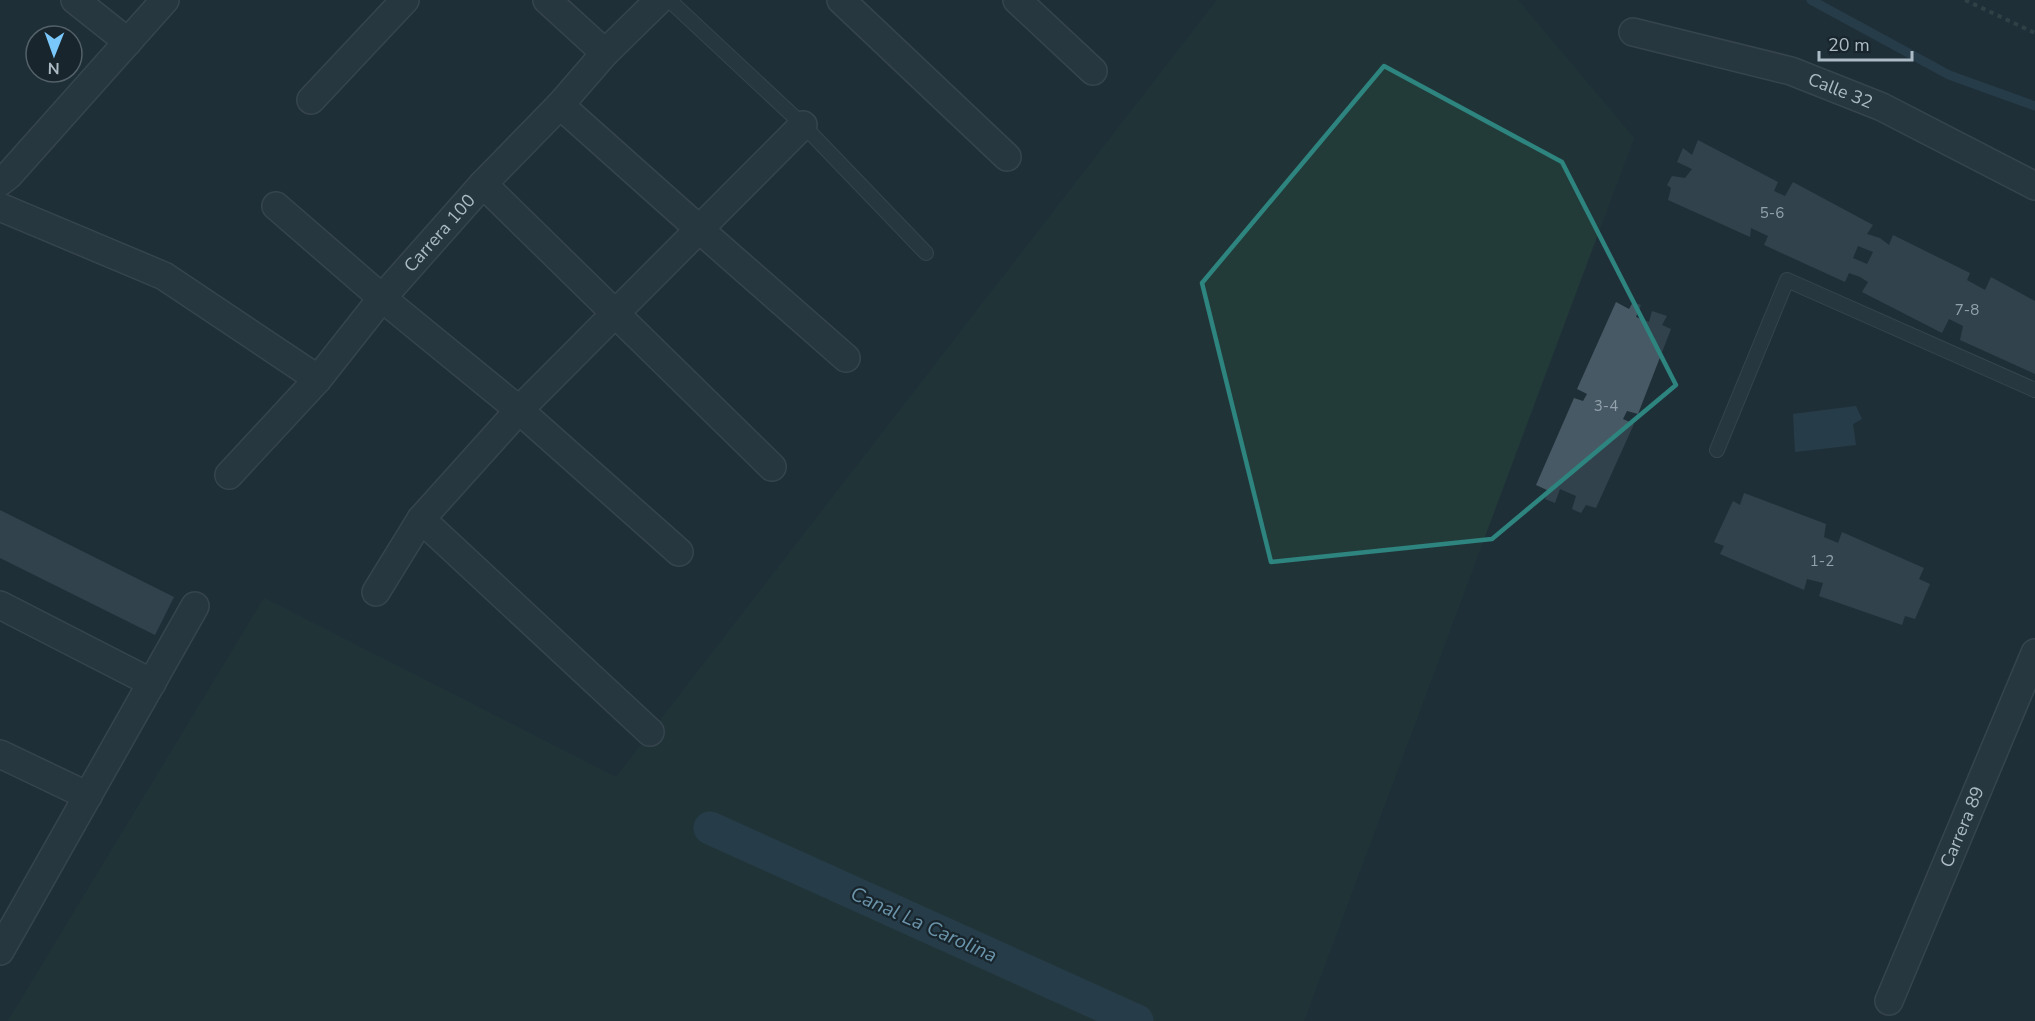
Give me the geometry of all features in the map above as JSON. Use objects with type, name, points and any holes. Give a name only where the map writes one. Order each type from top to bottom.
[{"type":"street","points":[[75,0],[128,42]]},
{"type":"street","points":[[0,182],[9,175],[165,0]]},
{"type":"street","points":[[311,100],[405,0]]},
{"type":"street","points":[[547,0],[604,53]]},
{"type":"street","name":"Carrera 100","points":[[229,475],[318,379],[382,298],[483,184],[560,105],[604,53],[659,0]]},
{"type":"street","points":[[841,0],[1007,157]]},
{"type":"street","points":[[1017,0],[1093,70]]},
{"type":"street","name":"Calle 32","points":[[1633,32],[1791,71],[1882,107],[2035,186]]},
{"type":"street","points":[[560,105],[699,230],[846,357]]},
{"type":"street","points":[[376,591],[421,519],[519,410],[803,125]]},
{"type":"street","points":[[483,184],[772,467]]},
{"type":"street","points":[[276,206],[382,298],[519,410],[679,552]]},
{"type":"street","points":[[0,207],[164,276],[318,379]]},
{"type":"street","points":[[421,519],[651,732]]},
{"type":"street","points":[[0,605],[152,683]]},
{"type":"street","points":[[0,951],[195,606]]},
{"type":"street","name":"Carrera 89","points":[[1889,1001],[2035,653]]},
{"type":"street","points":[[0,754],[88,796]]},
{"type":"lane","points":[[669,0],[803,125],[926,252]]},
{"type":"lane","points":[[1717,450],[1787,280],[2035,390]]},
{"type":"path","points":[[1965,0],[2035,33]]},
{"type":"highlighted area","points":[[1384,66],[1562,162],[1676,385],[1492,539],[1271,562],[1202,283]]},
{"type":"green space","points":[[1217,0],[1518,0],[1634,138],[1304,1021],[8,1021],[264,598],[616,777]]},
{"type":"water","points":[[1856,406],[1862,419],[1853,424],[1856,445],[1795,452],[1793,414]]},
{"type":"building","points":[[1698,140],[1778,182],[1774,191],[1785,196],[1793,182],[1873,225],[1867,234],[1880,238],[1889,245],[1893,235],[1970,273],[1967,280],[1985,290],[1991,277],[2035,301],[2035,374],[1960,340],[1963,326],[1949,319],[1942,333],[1862,292],[1868,282],[1860,277],[1849,273],[1845,282],[1764,245],[1768,236],[1751,228],[1750,237],[1668,200],[1671,188],[1667,185],[1672,176],[1685,178],[1692,169],[1677,162],[1683,148],[1692,155]],"holes":[[[1858,246],[1873,252],[1867,264],[1853,258]]]},
{"type":"building","points":[[1616,302],[1629,309],[1633,302],[1641,305],[1636,317],[1649,322],[1652,311],[1667,316],[1662,325],[1671,329],[1638,414],[1627,411],[1623,419],[1634,424],[1596,508],[1586,505],[1581,513],[1572,509],[1576,496],[1560,489],[1555,503],[1545,499],[1549,491],[1536,485],[1574,398],[1583,401],[1587,394],[1577,389]]},
{"type":"building","points":[[1744,493],[1826,524],[1824,537],[1838,543],[1842,532],[1924,568],[1919,579],[1930,584],[1915,619],[1905,616],[1902,625],[1819,596],[1823,583],[1807,579],[1804,590],[1720,554],[1724,546],[1714,542],[1733,501],[1740,505]]},
{"type":"building","points":[[0,510],[174,597],[155,635],[0,558]]},
{"type":"waterway","points":[[1811,0],[1949,75],[2035,106]]},
{"type":"waterway","name":"Canal La Carolina","points":[[710,828],[1137,1021]]}]
